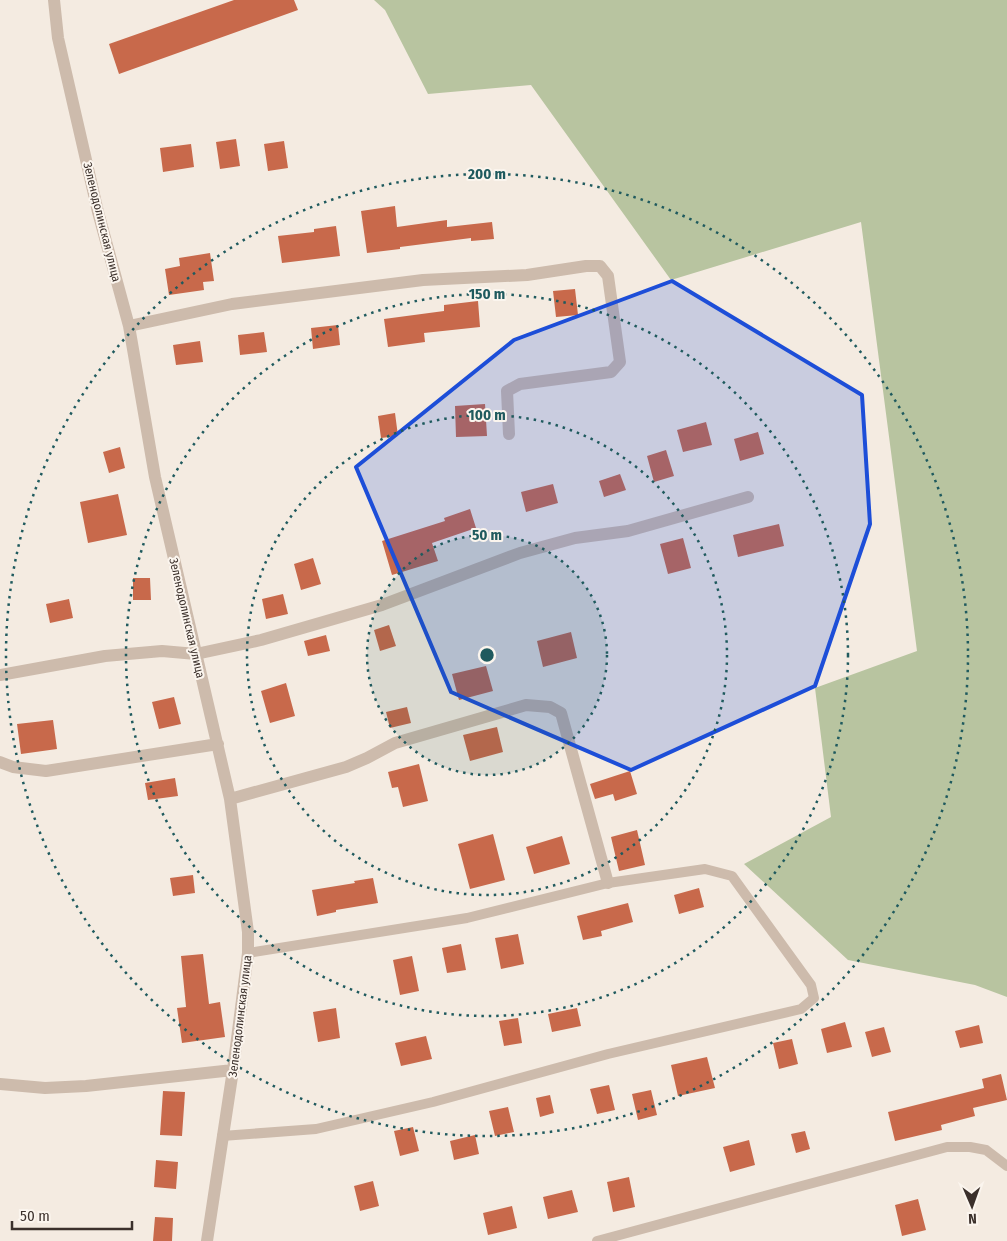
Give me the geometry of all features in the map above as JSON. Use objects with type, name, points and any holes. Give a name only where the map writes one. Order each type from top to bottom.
[{"type":"street","name":"Зеленодолинская улица","points":[[54,0],[58,38],[94,192],[129,326],[155,477],[230,799],[248,932],[248,953],[233,1070],[207,1241]]},
{"type":"street","points":[[129,326],[241,303],[423,280],[527,275],[586,266],[600,266],[608,276],[620,362],[611,372],[520,384],[507,390],[509,434]]},
{"type":"street","points":[[0,675],[105,656],[162,652],[196,654],[261,640],[382,605],[520,553],[575,538],[628,531],[748,497]]},
{"type":"street","points":[[230,799],[346,767],[394,743],[404,740],[526,705],[550,707],[561,713],[608,883]]},
{"type":"street","points":[[0,762],[12,767],[46,771],[218,744]]},
{"type":"street","points":[[0,1084],[45,1088],[86,1086],[233,1070]]},
{"type":"lane","points":[[222,1136],[316,1129],[433,1102],[608,1054],[801,1009],[814,998],[811,985],[732,876],[705,869],[608,883],[467,918],[248,953]]},
{"type":"lane","points":[[597,1241],[947,1148],[970,1147],[986,1150],[1007,1166]]},
{"type":"highlighted area","points":[[672,281],[862,395],[870,524],[815,686],[631,770],[451,692],[356,467],[514,340]]},
{"type":"green space","points":[[374,0],[1007,0],[1007,997],[975,985],[848,960],[744,864],[831,817],[815,688],[917,651],[861,222],[671,280],[531,85],[428,94],[385,10]]},
{"type":"building","points":[[234,0],[294,0],[298,10],[119,74],[109,44]]},
{"type":"building","points":[[236,139],[240,166],[220,169],[216,142]]},
{"type":"building","points":[[284,141],[288,168],[268,171],[264,144]]},
{"type":"building","points":[[191,144],[194,167],[163,172],[160,148]]},
{"type":"building","points":[[395,206],[397,227],[447,220],[447,227],[492,222],[494,239],[471,241],[471,238],[367,253],[361,211]]},
{"type":"building","points":[[336,226],[340,256],[282,263],[278,236],[314,232],[314,229]]},
{"type":"building","points":[[210,253],[214,281],[203,282],[204,290],[169,295],[165,269],[180,266],[179,258]]},
{"type":"building","points":[[575,289],[578,315],[556,317],[553,291]]},
{"type":"building","points":[[478,301],[480,327],[424,333],[425,342],[388,347],[384,319],[444,311],[444,305]]},
{"type":"building","points":[[338,325],[340,345],[313,349],[311,328]]},
{"type":"building","points":[[264,332],[267,352],[240,355],[238,335]]},
{"type":"building","points":[[200,341],[203,362],[176,365],[173,345]]},
{"type":"building","points":[[485,404],[487,436],[456,437],[455,406]]},
{"type":"building","points":[[395,413],[398,436],[381,438],[378,416]]},
{"type":"building","points":[[706,422],[712,445],[683,452],[677,430]]},
{"type":"building","points":[[758,432],[764,454],[740,461],[734,439]]},
{"type":"building","points":[[120,447],[125,468],[109,473],[103,452]]},
{"type":"building","points":[[666,450],[674,476],[654,482],[647,456]]},
{"type":"building","points":[[620,474],[626,490],[604,497],[599,481]]},
{"type":"building","points":[[553,484],[558,503],[526,512],[521,492]]},
{"type":"building","points":[[118,494],[127,535],[88,543],[80,502]]},
{"type":"building","points":[[470,509],[476,528],[432,543],[438,561],[392,575],[382,541],[445,521],[444,518]]},
{"type":"building","points":[[779,524],[784,546],[738,557],[733,535]]},
{"type":"building","points":[[683,538],[691,568],[668,574],[660,544]]},
{"type":"building","points":[[313,558],[321,584],[301,590],[294,564]]},
{"type":"building","points":[[133,578],[150,578],[151,600],[133,600]]},
{"type":"building","points":[[283,594],[288,614],[266,619],[262,599]]},
{"type":"building","points":[[69,599],[73,618],[50,623],[46,604]]},
{"type":"building","points":[[389,625],[396,646],[380,651],[374,630]]},
{"type":"building","points":[[571,632],[577,658],[543,667],[537,641]]},
{"type":"building","points":[[326,635],[330,651],[308,656],[304,641]]},
{"type":"building","points":[[486,666],[493,691],[459,700],[452,674]]},
{"type":"building","points":[[286,683],[295,716],[270,723],[261,691]]},
{"type":"building","points":[[174,697],[181,724],[159,729],[152,702]]},
{"type":"building","points":[[407,707],[411,723],[390,728],[386,712]]},
{"type":"building","points":[[53,720],[57,749],[21,754],[17,724]]},
{"type":"building","points":[[497,727],[503,752],[470,761],[463,735]]},
{"type":"building","points":[[419,764],[428,801],[403,807],[398,787],[392,788],[388,772]]},
{"type":"building","points":[[630,771],[637,794],[615,801],[613,794],[595,799],[590,784]]},
{"type":"building","points":[[175,778],[178,796],[148,800],[145,783]]},
{"type":"building","points":[[637,830],[645,865],[619,871],[611,837]]},
{"type":"building","points":[[493,834],[505,880],[470,889],[458,844]]},
{"type":"building","points":[[562,836],[570,864],[534,874],[526,847]]},
{"type":"building","points":[[193,875],[195,893],[173,896],[170,878]]},
{"type":"building","points":[[373,878],[378,903],[336,910],[336,912],[317,916],[312,890]]},
{"type":"building","points":[[699,888],[704,907],[679,914],[674,895]]},
{"type":"building","points":[[628,903],[633,922],[601,931],[602,936],[583,940],[577,916]]},
{"type":"building","points":[[518,934],[524,964],[501,969],[495,938]]},
{"type":"building","points":[[461,944],[466,970],[447,973],[442,948]]},
{"type":"building","points":[[203,954],[209,1004],[220,1002],[225,1037],[182,1043],[177,1008],[186,1007],[181,956]]},
{"type":"building","points":[[412,956],[419,991],[400,995],[393,960]]},
{"type":"building","points":[[336,1008],[340,1038],[318,1042],[313,1012]]},
{"type":"building","points":[[577,1008],[581,1026],[552,1032],[548,1014]]},
{"type":"building","points":[[518,1018],[522,1043],[504,1046],[499,1021]]},
{"type":"building","points":[[845,1022],[852,1047],[827,1053],[821,1029]]},
{"type":"building","points":[[979,1025],[983,1043],[960,1048],[955,1031]]},
{"type":"building","points":[[884,1027],[891,1052],[872,1057],[865,1032]]},
{"type":"building","points":[[426,1036],[432,1059],[401,1066],[395,1043]]},
{"type":"building","points":[[792,1039],[798,1064],[779,1069],[773,1043]]},
{"type":"building","points":[[707,1057],[715,1088],[678,1096],[671,1065]]},
{"type":"building","points":[[1001,1074],[1007,1100],[973,1108],[975,1116],[941,1125],[942,1130],[895,1141],[888,1112],[984,1088],[982,1079]]},
{"type":"building","points":[[609,1085],[615,1110],[597,1114],[590,1089]]},
{"type":"building","points":[[651,1090],[657,1115],[638,1120],[632,1094]]},
{"type":"building","points":[[163,1091],[185,1092],[182,1136],[160,1135]]},
{"type":"building","points":[[550,1095],[554,1113],[540,1117],[536,1098]]},
{"type":"building","points":[[508,1107],[514,1132],[495,1136],[489,1111]]},
{"type":"building","points":[[413,1127],[419,1151],[400,1156],[394,1131]]},
{"type":"building","points":[[805,1131],[810,1149],[796,1153],[791,1134]]},
{"type":"building","points":[[475,1135],[479,1154],[454,1160],[450,1141]]},
{"type":"building","points":[[749,1140],[755,1165],[730,1172],[723,1147]]},
{"type":"building","points":[[156,1160],[178,1162],[176,1189],[154,1187]]},
{"type":"building","points":[[629,1177],[635,1207],[613,1212],[607,1182]]},
{"type":"building","points":[[373,1181],[379,1206],[360,1211],[354,1186]]},
{"type":"building","points":[[572,1190],[578,1212],[548,1219],[543,1197]]},
{"type":"building","points":[[918,1199],[926,1230],[902,1236],[895,1205]]},
{"type":"building","points":[[512,1206],[517,1228],[488,1235],[483,1213]]},
{"type":"building","points":[[155,1217],[173,1218],[172,1241],[153,1241]]}]
